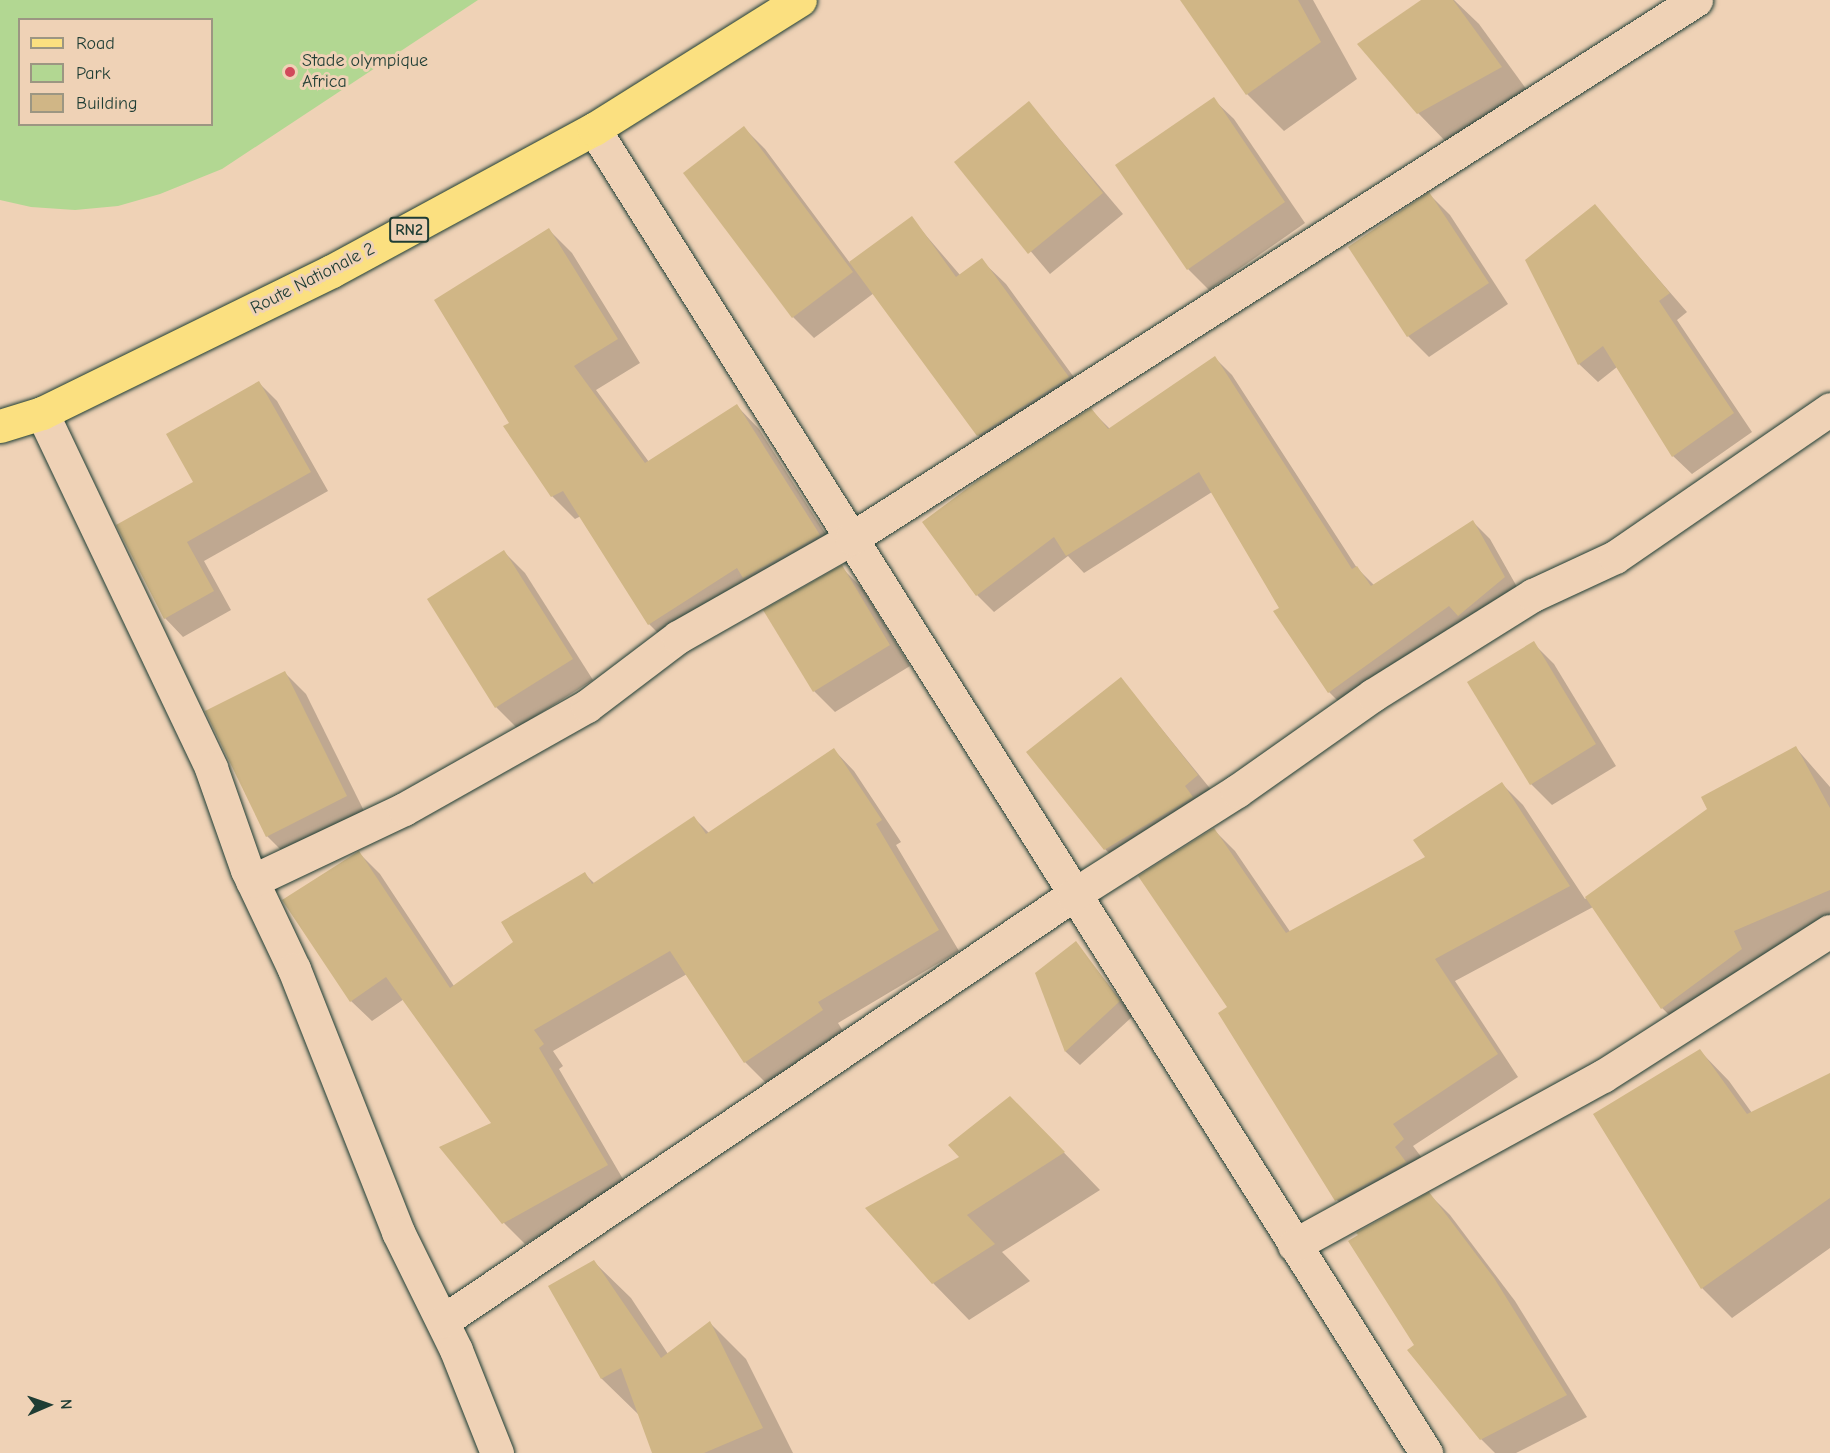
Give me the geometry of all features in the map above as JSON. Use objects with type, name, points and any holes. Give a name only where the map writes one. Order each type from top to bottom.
[{"type":"main road","name":"Route Nationale 2","points":[[0,426],[42,413],[332,271],[594,129],[800,0]]},
{"type":"street","points":[[252,881],[404,809],[587,706],[678,638],[852,538],[1696,0]]},
{"type":"street","points":[[594,129],[852,538],[1073,895],[1426,1453]]},
{"type":"street","points":[[442,1321],[1073,895],[1523,601],[1615,557],[1830,410]]},
{"type":"street","points":[[42,413],[212,768],[252,881],[294,969],[398,1232],[442,1321],[497,1453]]},
{"type":"street","points":[[1294,1245],[1603,1076],[1830,931]]},
{"type":"green space","name":"Stade olympique Africa","points":[[0,0],[478,0],[222,169],[160,194],[118,206],[75,210],[31,207],[0,200]]},
{"type":"building","points":[[1180,0],[1298,0],[1321,42],[1246,95]]},
{"type":"building","points":[[1421,0],[1453,0],[1502,67],[1417,114],[1357,44]]},
{"type":"building","points":[[1214,97],[1285,202],[1187,270],[1115,165]]},
{"type":"building","points":[[1029,101],[1103,193],[1028,254],[954,162]]},
{"type":"building","points":[[744,126],[853,272],[792,318],[683,173]]},
{"type":"building","points":[[1429,192],[1489,283],[1407,337],[1348,247]]},
{"type":"building","points":[[1595,204],[1670,293],[1659,301],[1734,413],[1672,457],[1603,346],[1578,365],[1525,260]]},
{"type":"building","points":[[912,216],[956,277],[982,258],[1069,377],[977,436],[849,262]]},
{"type":"building","points":[[549,228],[618,339],[574,366],[645,463],[737,404],[820,535],[743,578],[737,568],[648,625],[563,491],[551,497],[503,426],[509,423],[434,300]]},
{"type":"building","points":[[1215,356],[1352,569],[1357,566],[1371,586],[1473,520],[1505,577],[1458,616],[1449,606],[1328,693],[1273,611],[1279,608],[1199,472],[1066,556],[1054,537],[976,596],[922,522],[980,479],[1091,408],[1108,429]]},
{"type":"building","points":[[259,381],[311,472],[187,542],[214,591],[164,619],[116,525],[193,482],[166,434]]},
{"type":"building","points":[[504,550],[573,659],[495,708],[427,599]]},
{"type":"building","points":[[842,565],[890,645],[813,692],[763,610]]},
{"type":"building","points":[[1534,641],[1596,744],[1530,785],[1467,682]]},
{"type":"building","points":[[285,671],[347,796],[266,837],[205,711]]},
{"type":"building","points":[[1121,677],[1198,775],[1185,786],[1193,797],[1104,850],[1026,752]]},
{"type":"building","points":[[1796,746],[1830,808],[1830,890],[1734,931],[1742,949],[1661,1009],[1585,897],[1707,809],[1701,797]]},
{"type":"building","points":[[834,748],[882,820],[876,824],[939,930],[818,1002],[823,1010],[744,1063],[670,951],[534,1030],[544,1044],[539,1048],[608,1165],[502,1224],[439,1147],[491,1123],[386,977],[350,1002],[282,900],[359,851],[450,988],[513,942],[501,922],[585,872],[592,884],[694,816],[706,834]]},
{"type":"building","points":[[1502,782],[1570,886],[1435,959],[1498,1054],[1393,1124],[1404,1139],[1395,1147],[1406,1162],[1335,1201],[1218,1013],[1227,1007],[1138,876],[1214,828],[1286,933],[1425,857],[1413,840]]},
{"type":"building","points":[[1076,941],[1120,1001],[1065,1052],[1035,973]]},
{"type":"building","points":[[1700,1049],[1747,1114],[1830,1073],[1830,1198],[1701,1289],[1593,1114]]},
{"type":"building","points":[[1010,1096],[1065,1152],[967,1215],[995,1244],[932,1284],[865,1208],[959,1157],[948,1145]]},
{"type":"building","points":[[1429,1192],[1494,1278],[1567,1395],[1480,1440],[1407,1350],[1414,1345],[1348,1241],[1358,1235],[1356,1233]]},
{"type":"building","points":[[594,1260],[661,1358],[710,1321],[763,1428],[704,1453],[652,1453],[621,1368],[601,1379],[548,1286]]},
{"type":"place","name":"Stade olympique Africa","points":[[290,72]]}]
